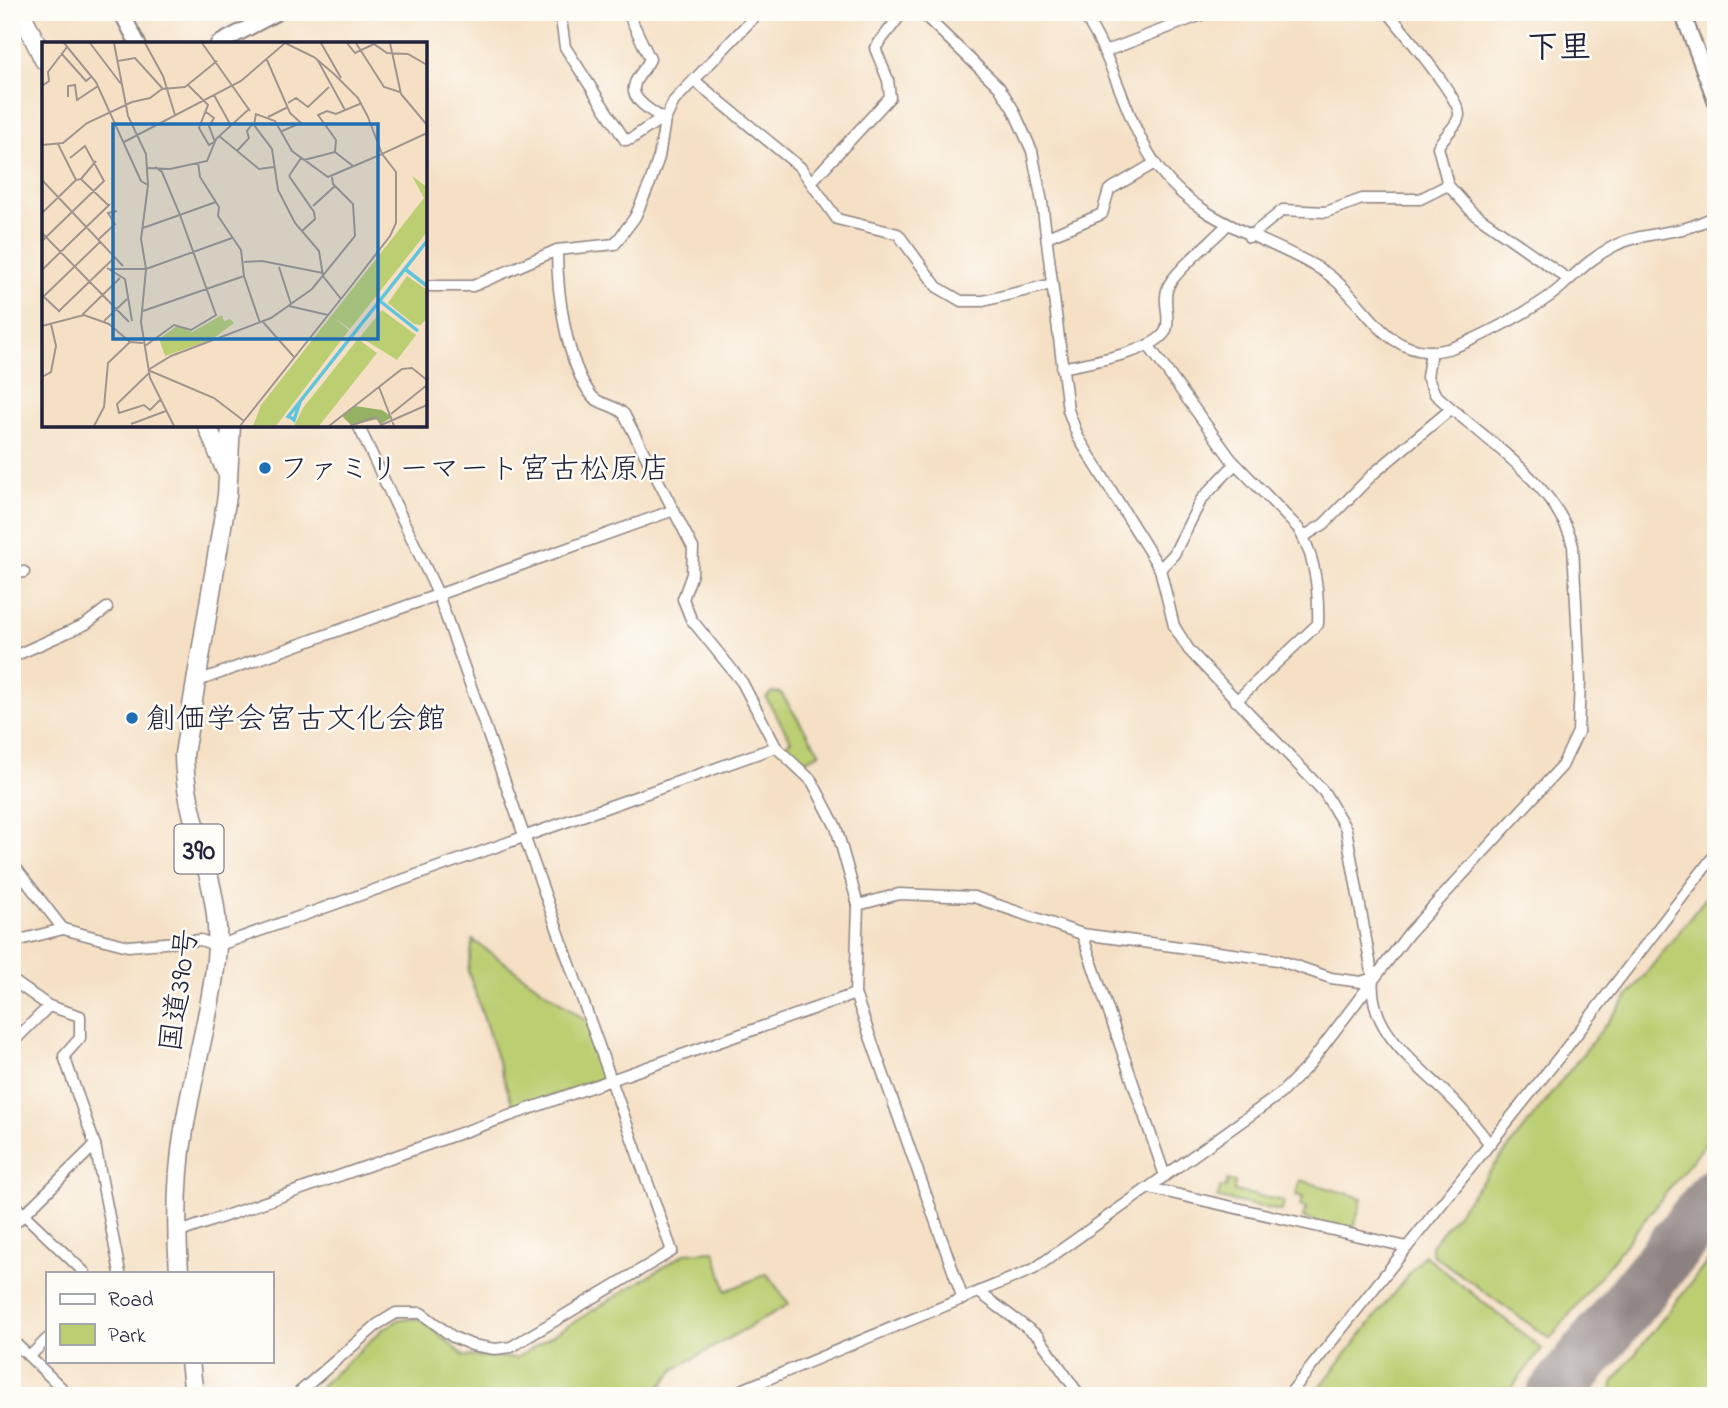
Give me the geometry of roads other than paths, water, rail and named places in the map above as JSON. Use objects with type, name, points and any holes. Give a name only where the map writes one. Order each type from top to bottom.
[{"type":"highway","points":[[21,12],[42,56]]},
{"type":"highway","points":[[208,427],[219,449],[228,483]]},
{"type":"highway","name":"国道390号","points":[[179,1272],[177,1233],[183,1132],[217,946],[214,905],[195,834],[184,777],[184,754],[228,483],[231,427]]},
{"type":"highway","points":[[190,1362],[194,1396]]},
{"type":"main road","points":[[121,12],[137,42]]},
{"type":"main road","points":[[222,42],[278,12]]},
{"type":"main road","points":[[1682,12],[1716,102]]},
{"type":"street","points":[[560,12],[565,47],[625,140],[663,119]]},
{"type":"street","points":[[633,12],[630,17],[633,27],[650,59],[635,83],[634,93],[637,99],[663,119]]},
{"type":"street","points":[[427,286],[482,284],[558,250],[607,247],[615,244],[635,217],[659,157],[663,119],[674,101],[759,12]]},
{"type":"street","points":[[812,181],[890,97],[888,80],[875,48],[903,12]]},
{"type":"street","points":[[920,12],[999,87],[1013,109],[1037,164],[1068,410],[1079,437],[1160,569],[1174,625],[1189,650],[1324,792],[1346,829],[1373,978],[1371,997],[1390,1038],[1455,1102],[1489,1143]]},
{"type":"street","points":[[1082,12],[1104,52],[1155,163],[1187,198],[1249,237],[1321,270],[1356,299],[1387,334],[1406,347],[1431,351],[1455,346],[1548,296],[1596,256],[1618,244],[1690,227],[1716,216]]},
{"type":"street","points":[[1104,52],[1209,12]]},
{"type":"street","points":[[1388,12],[1450,92],[1460,114],[1438,147],[1448,186],[1472,212],[1568,279]]},
{"type":"street","points":[[695,81],[779,148],[812,181],[837,219],[898,234],[929,277],[951,297],[961,301],[983,301],[1052,284]]},
{"type":"street","points":[[1047,237],[1097,217],[1105,208],[1109,190],[1155,163]]},
{"type":"street","points":[[1249,237],[1283,210],[1326,212],[1362,199],[1420,199],[1448,186]]},
{"type":"street","points":[[1062,368],[1148,345],[1165,333],[1165,298],[1170,283],[1227,225]]},
{"type":"street","points":[[558,250],[557,283],[570,337],[568,349],[591,394],[597,400],[614,405],[624,414],[692,548],[694,563],[684,605],[691,619],[743,682],[776,747],[812,781],[836,827],[858,905],[855,994],[963,1299]]},
{"type":"street","points":[[1148,345],[1235,464],[1303,537],[1316,579],[1318,624],[1236,701]]},
{"type":"street","points":[[727,1396],[1034,1269],[1165,1177],[1297,1079],[1373,978],[1472,860],[1562,766],[1578,732],[1580,681],[1573,546],[1568,526],[1550,496],[1451,409],[1430,387],[1427,377],[1431,351]]},
{"type":"street","points":[[1303,537],[1324,523],[1374,473],[1451,409]]},
{"type":"street","points":[[295,1396],[379,1324],[397,1313],[421,1313],[453,1337],[472,1345],[495,1349],[511,1347],[669,1255],[671,1246],[438,594],[359,427]]},
{"type":"street","points":[[1160,569],[1174,554],[1201,500],[1235,464]]},
{"type":"street","points":[[195,682],[674,510]]},
{"type":"street","points":[[12,574],[24,572]]},
{"type":"street","points":[[12,657],[86,624],[107,608]]},
{"type":"street","points":[[12,942],[63,929],[128,946],[201,940],[217,946],[776,747]]},
{"type":"street","points":[[1288,1396],[1716,853]]},
{"type":"street","points":[[14,868],[63,929]]},
{"type":"street","points":[[858,905],[899,894],[974,897],[1082,934],[1278,960],[1331,978],[1361,982],[1373,978]]},
{"type":"street","points":[[1082,934],[1165,1177]]},
{"type":"street","points":[[12,980],[49,1006],[80,1016],[80,1038],[64,1056],[95,1145],[120,1272]]},
{"type":"street","points":[[177,1233],[855,994]]},
{"type":"street","points":[[12,1043],[49,1006]]},
{"type":"street","points":[[12,1226],[95,1145]]},
{"type":"street","points":[[1149,1188],[1406,1247]]},
{"type":"street","points":[[12,1203],[84,1272]]},
{"type":"street","points":[[980,1293],[1038,1336],[1080,1396]]},
{"type":"street","points":[[12,1340],[70,1396]]},
{"type":"street","points":[[30,1356],[46,1340]]},
{"type":"place","name":"ファミリーマート宮古松原店","points":[[265,468]]},
{"type":"place","name":"創価学会宮古文化会館","points":[[132,718]]},
{"type":"district","name":"下里","points":[[1559,46]]}]
